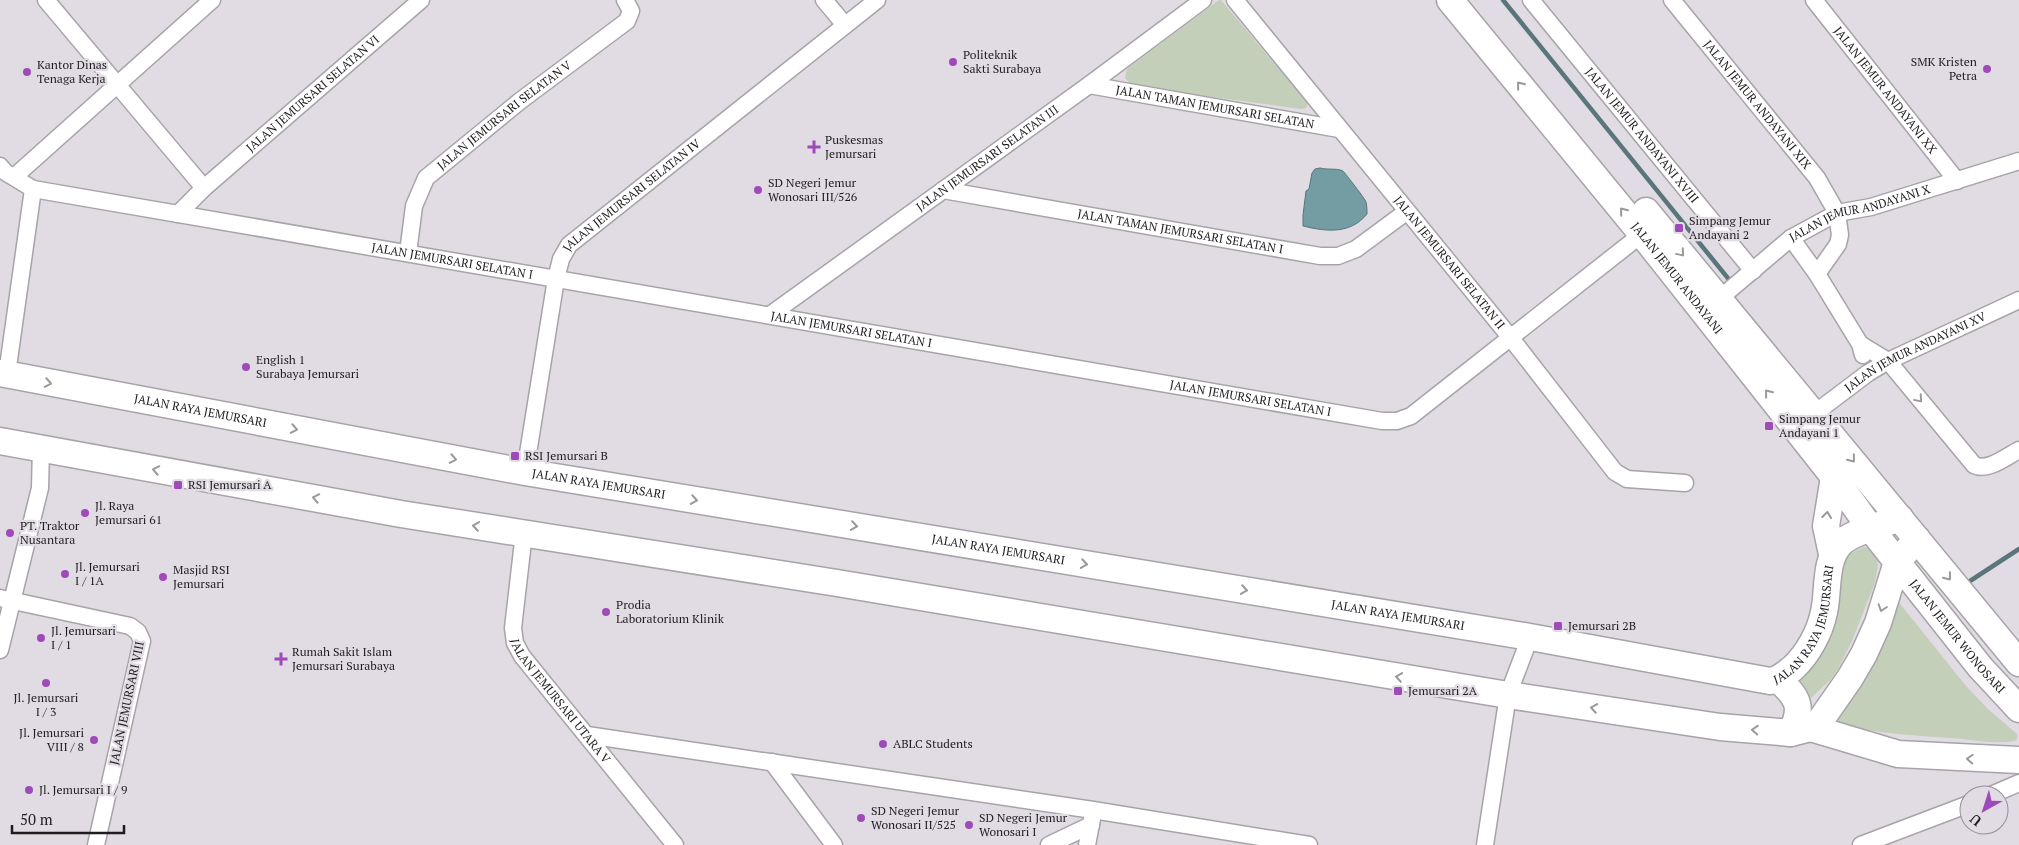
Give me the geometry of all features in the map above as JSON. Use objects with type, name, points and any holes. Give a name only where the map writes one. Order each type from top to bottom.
[{"type":"main road","name":"JALAN JEMUR ANDAYANI","points":[[1450,0],[1642,234],[1834,477],[1897,562]]},
{"type":"main road","name":"JALAN JEMUR ANDAYANI","points":[[1472,0],[1719,300],[1815,413],[1917,539]]},
{"type":"main road","name":"JALAN RAYA JEMURSARI","points":[[4,374],[525,472],[1527,644],[1764,681],[1779,680],[1797,664],[1810,648],[1824,614],[1832,554],[1842,542],[1853,534],[1900,518]]},
{"type":"main road","points":[[0,441],[401,514],[1511,689],[1720,727],[1801,730],[1898,754],[2019,760]]},
{"type":"main road","points":[[1832,554],[1826,526],[1834,477]]},
{"type":"main road","points":[[1801,730],[1826,714],[1864,654],[1878,623],[1897,562],[1917,539],[1985,624],[2018,659]]},
{"type":"main road","name":"JALAN JEMUR WONOSARI","points":[[1897,562],[1980,667],[2019,709]]},
{"type":"main road","points":[[1779,680],[1798,704],[1801,730]]},
{"type":"street","points":[[46,0],[204,188]]},
{"type":"street","points":[[6,172],[118,85],[194,6],[212,0]]},
{"type":"street","name":"JALAN JEMURSARI SELATAN VI","points":[[178,214],[204,188],[421,0]]},
{"type":"street","name":"JALAN JEMURSARI SELATAN V","points":[[408,253],[414,206],[426,178],[520,101],[627,21],[631,11],[625,0]]},
{"type":"street","points":[[824,0],[845,25]]},
{"type":"street","name":"JALAN JEMURSARI SELATAN IV","points":[[525,472],[556,279],[560,260],[569,245],[580,234],[877,0]]},
{"type":"street","name":"JALAN JEMURSARI SELATAN III","points":[[770,316],[1089,85],[1202,0]]},
{"type":"street","name":"JALAN JEMURSARI SELATAN II","points":[[1235,0],[1510,338],[1615,472],[1626,478],[1685,483]]},
{"type":"street","name":"JALAN JEMUR ANDAYANI XVIII","points":[[1531,0],[1753,271]]},
{"type":"street","name":"JALAN JEMUR ANDAYANI XIX","points":[[1672,0],[1817,178],[1837,213]]},
{"type":"street","name":"JALAN JEMUR ANDAYANI XX","points":[[1814,0],[1957,181]]},
{"type":"street","name":"JALAN TAMAN JEMURSARI SELATAN","points":[[1089,85],[1339,129]]},
{"type":"street","name":"JALAN JEMUR ANDAYANI X","points":[[1719,300],[1791,238],[1837,213],[1871,207],[2019,161]]},
{"type":"street","name":"JALAN JEMURSARI SELATAN I","points":[[6,172],[33,189],[1382,421],[1397,421],[1411,416],[1642,234]]},
{"type":"street","points":[[4,374],[33,189]]},
{"type":"street","name":"JALAN TAMAN JEMURSARI SELATAN I","points":[[943,190],[1320,256],[1338,256],[1356,249],[1406,212]]},
{"type":"street","points":[[1817,274],[1838,244],[1840,235],[1837,213]]},
{"type":"street","points":[[1791,238],[1817,274],[1860,344],[1868,373]]},
{"type":"street","name":"JALAN JEMUR ANDAYANI XV","points":[[1815,413],[1868,373],[1888,361],[2019,300]]},
{"type":"street","points":[[1860,344],[1888,361],[1974,465],[1979,467],[1989,466],[2019,450]]},
{"type":"street","points":[[0,650],[6,599],[40,488],[41,448]]},
{"type":"street","name":"JALAN JEMURSARI UTARA V","points":[[524,533],[513,628],[515,643],[522,656],[675,845]]},
{"type":"street","name":"JALAN JEMURSARI VIII","points":[[6,599],[130,626],[141,635],[142,641],[96,845]]},
{"type":"street","points":[[1486,845],[1511,689],[1527,644]]},
{"type":"street","points":[[587,735],[772,762],[1211,837],[1308,845]]},
{"type":"street","points":[[772,762],[834,845]]},
{"type":"street","points":[[1861,845],[1959,808]]},
{"type":"street","points":[[1049,845],[1092,818]]},
{"type":"street","points":[[1087,845],[1092,818]]},
{"type":"green space","points":[[1221,0],[1308,104],[1306,108],[1301,109],[1132,86],[1125,78],[1127,69]]},
{"type":"green space","points":[[1864,547],[1872,549],[1877,556],[1878,566],[1874,585],[1852,641],[1838,669],[1830,680],[1807,702],[1795,684],[1802,676],[1845,556]]},
{"type":"green space","points":[[1893,595],[1966,686],[1988,709],[2017,734],[2015,741],[1991,742],[1891,733],[1861,729],[1833,721]]},
{"type":"water","points":[[1315,169],[1343,171],[1351,181],[1367,206],[1367,214],[1361,221],[1338,230],[1303,226],[1306,191],[1309,189],[1312,173]]},
{"type":"waterway","points":[[1503,0],[1731,282]]},
{"type":"waterway","points":[[1970,581],[2019,549]]},
{"type":"place","name":"Politeknik Sakti Surabaya","points":[[953,62]]},
{"type":"place","name":"SMK Kristen Petra","points":[[1987,69]]},
{"type":"place","name":"Kantor Dinas Tenaga Kerja","points":[[27,72]]},
{"type":"place","name":"Puskesmas Jemursari","points":[[814,147]]},
{"type":"place","name":"SD Negeri Jemur Wonosari III/526","points":[[758,190]]},
{"type":"place","name":"Simpang Jemur Andayani 2","points":[[1679,228]]},
{"type":"place","name":"English 1 Surabaya Jemursari","points":[[246,367]]},
{"type":"place","name":"Simpang Jemur Andayani 1","points":[[1769,426]]},
{"type":"place","name":"RSI Jemursari B","points":[[515,456]]},
{"type":"place","name":"RSI Jemursari A","points":[[178,485]]},
{"type":"place","name":"Jl. Raya Jemursari 61","points":[[85,513]]},
{"type":"place","name":"PT. Traktor Nusantara","points":[[10,533]]},
{"type":"place","name":"Jl. Jemursari I / 1A","points":[[65,574]]},
{"type":"place","name":"Masjid RSI Jemursari","points":[[163,577]]},
{"type":"place","name":"Prodia Laboratorium Klinik","points":[[606,612]]},
{"type":"place","name":"Jemursari 2B","points":[[1558,626]]},
{"type":"place","name":"Jl. Jemursari I / 1","points":[[41,638]]},
{"type":"place","name":"Rumah Sakit Islam Jemursari Surabaya","points":[[281,659]]},
{"type":"place","name":"Jl. Jemursari I / 3","points":[[46,683]]},
{"type":"place","name":"Jemursari 2A","points":[[1398,691]]},
{"type":"place","name":"Jl. Jemursari VIII / 8","points":[[94,740]]},
{"type":"place","name":"ABLC Students","points":[[883,744]]},
{"type":"place","name":"Jl. Jemursari I / 9","points":[[29,790]]},
{"type":"place","name":"SD Negeri Jemur Wonosari II/525","points":[[861,818]]},
{"type":"place","name":"SD Negeri Jemur Wonosari I","points":[[969,825]]}]
